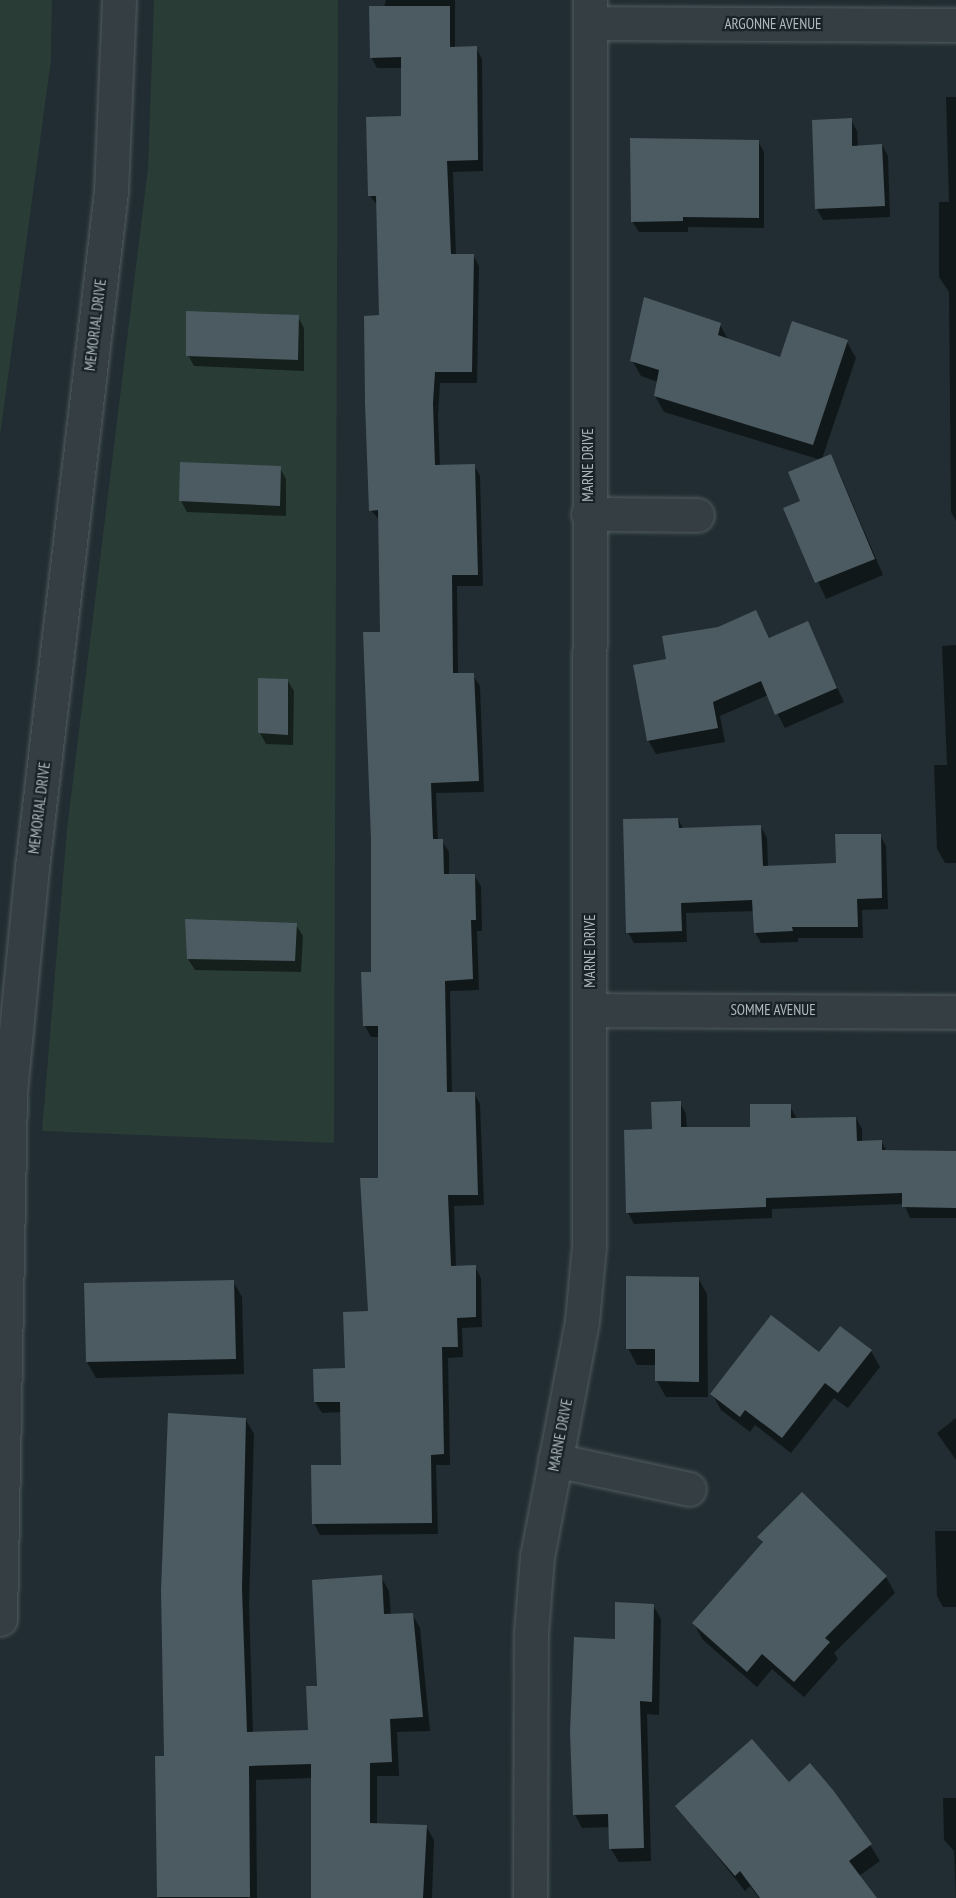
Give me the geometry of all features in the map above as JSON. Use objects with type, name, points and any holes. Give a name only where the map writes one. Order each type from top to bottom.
[{"type":"street","name":"MEMORIAL DRIVE","points":[[0,1619],[10,1092],[32,867],[111,191],[119,0]]},
{"type":"street","name":"ARGONNE AVENUE","points":[[590,12],[956,24]]},
{"type":"street","name":"MARNE DRIVE","points":[[530,1898],[531,1633],[537,1557],[582,1321],[589,1246],[591,1010],[588,514],[590,12]]},
{"type":"street","points":[[588,514],[697,515]]},
{"type":"street","name":"SOMME AVENUE","points":[[591,1010],[956,1011]]},
{"type":"street","points":[[555,1460],[689,1489]]},
{"type":"green space","points":[[0,0],[52,0],[51,60],[0,436]]},
{"type":"green space","points":[[154,0],[338,0],[334,1143],[42,1131],[67,829],[148,168]]},
{"type":"building","points":[[369,6],[450,6],[450,47],[477,46],[478,160],[447,161],[451,254],[474,254],[472,372],[435,372],[433,403],[435,465],[475,464],[478,575],[452,575],[453,673],[474,673],[479,781],[431,783],[433,839],[443,839],[444,874],[475,874],[476,920],[471,920],[473,979],[445,981],[447,1092],[475,1092],[478,1195],[448,1195],[451,1266],[476,1265],[476,1317],[457,1318],[458,1347],[442,1347],[444,1454],[431,1455],[432,1523],[312,1524],[311,1465],[341,1465],[340,1402],[314,1402],[313,1369],[345,1368],[343,1312],[368,1311],[360,1178],[378,1178],[378,1026],[363,1026],[361,972],[371,972],[371,839],[363,632],[380,632],[378,510],[369,511],[365,403],[364,316],[379,315],[376,196],[368,196],[366,117],[401,116],[401,57],[370,58]]},
{"type":"building","points":[[852,118],[852,146],[882,144],[885,206],[815,209],[812,120]]},
{"type":"building","points":[[630,138],[759,140],[759,218],[683,217],[683,221],[631,222]]},
{"type":"building","points":[[644,297],[721,323],[718,335],[780,357],[792,321],[848,340],[813,445],[654,396],[659,370],[630,361]]},
{"type":"building","points":[[186,311],[299,315],[298,360],[186,356]]},
{"type":"building","points":[[831,454],[875,559],[815,583],[783,508],[800,501],[788,472]]},
{"type":"building","points":[[180,462],[281,466],[280,506],[179,501]]},
{"type":"building","points":[[756,610],[769,638],[808,621],[837,688],[775,715],[761,681],[713,702],[718,728],[647,741],[633,665],[666,659],[662,636],[718,627]]},
{"type":"building","points":[[258,678],[288,679],[288,735],[258,733]]},
{"type":"building","points":[[678,818],[679,828],[761,825],[763,866],[836,863],[835,834],[881,834],[882,898],[857,899],[858,927],[792,927],[793,931],[754,933],[752,900],[681,903],[682,931],[626,933],[623,819]]},
{"type":"building","points":[[185,919],[297,923],[295,961],[187,959]]},
{"type":"building","points":[[681,1101],[681,1127],[750,1127],[750,1104],[791,1104],[791,1118],[856,1117],[857,1141],[882,1140],[882,1150],[956,1151],[956,1208],[902,1207],[902,1193],[766,1198],[766,1207],[626,1213],[624,1130],[652,1129],[651,1102]]},
{"type":"building","points":[[626,1276],[699,1277],[699,1382],[655,1381],[655,1349],[626,1349]]},
{"type":"building","points":[[234,1280],[236,1359],[86,1362],[84,1283]]},
{"type":"building","points":[[771,1315],[819,1352],[840,1326],[872,1350],[838,1393],[825,1383],[782,1438],[745,1410],[740,1417],[710,1394]]},
{"type":"building","points":[[168,1413],[246,1418],[242,1589],[247,1732],[308,1730],[306,1686],[317,1686],[312,1580],[382,1575],[384,1614],[413,1613],[423,1717],[390,1719],[392,1762],[370,1763],[370,1823],[427,1825],[423,1898],[311,1898],[311,1764],[249,1766],[250,1897],[157,1897],[155,1756],[164,1756],[161,1590]]},
{"type":"building","points":[[802,1492],[887,1576],[825,1638],[830,1642],[794,1682],[762,1654],[747,1672],[692,1623],[763,1542],[757,1537]]},
{"type":"building","points":[[615,1602],[654,1604],[652,1702],[640,1701],[644,1848],[609,1849],[608,1814],[573,1815],[570,1732],[574,1637],[615,1639]]},
{"type":"building","points":[[752,1739],[789,1782],[810,1763],[833,1790],[872,1844],[849,1861],[877,1898],[760,1898],[740,1871],[735,1876],[675,1806]]}]
